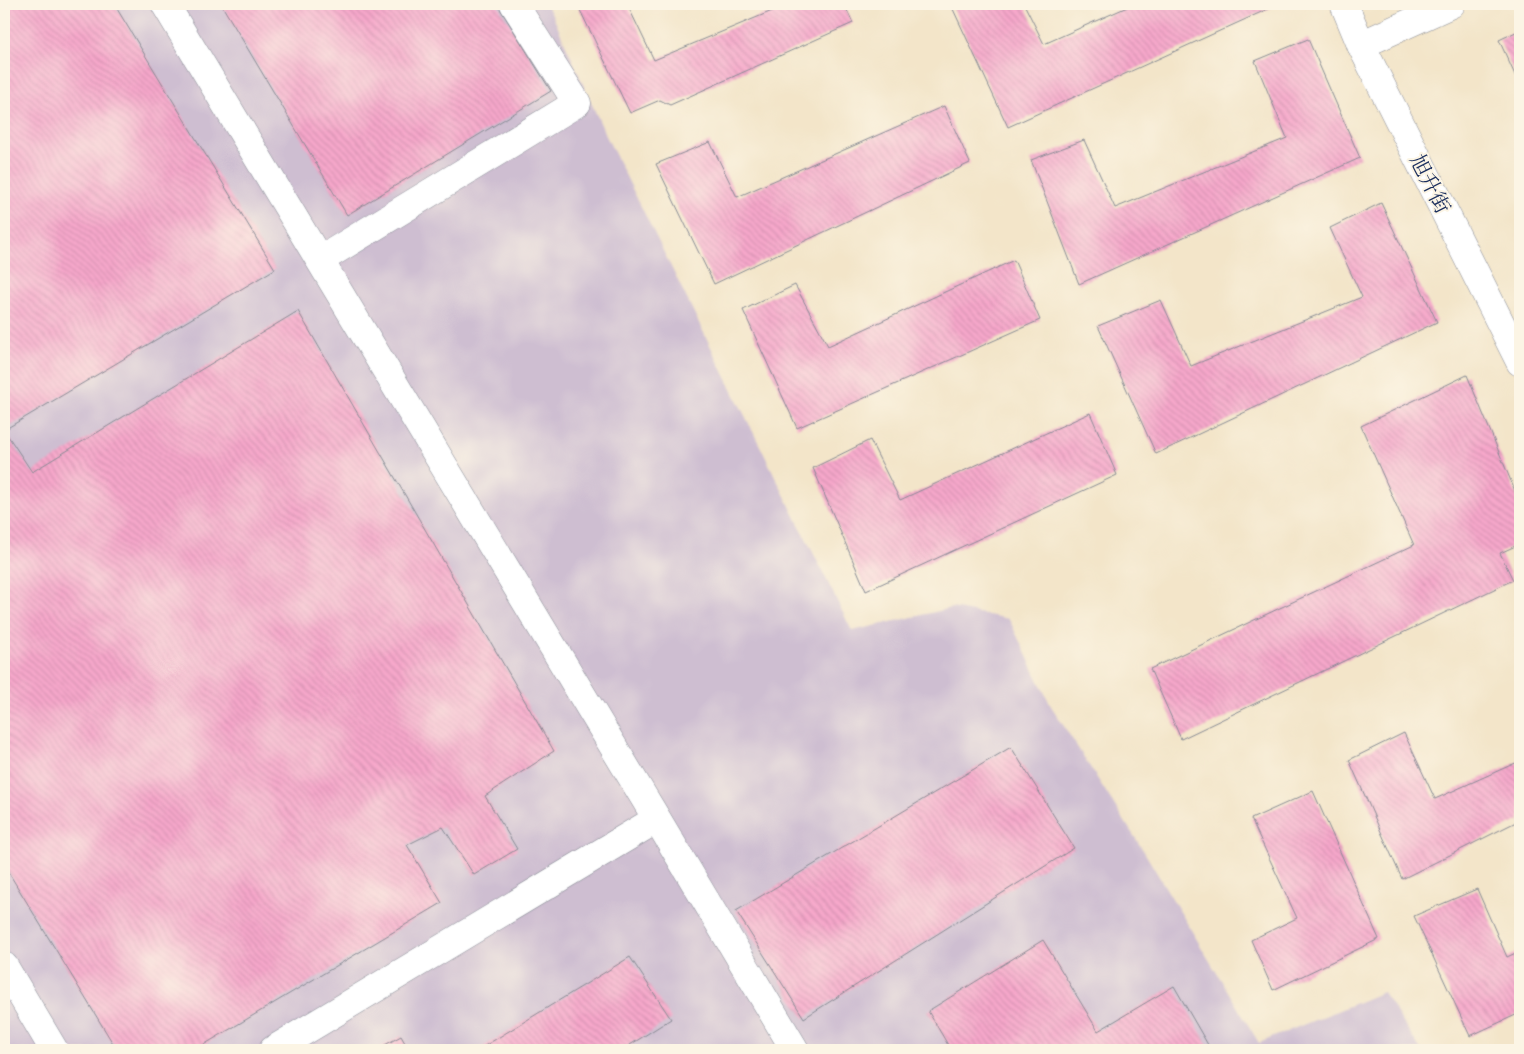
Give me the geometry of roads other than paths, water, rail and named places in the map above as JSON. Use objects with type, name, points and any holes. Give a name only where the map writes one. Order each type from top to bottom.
[{"type":"main road","points":[[165,4],[795,1050]]},
{"type":"main road","points":[[320,260],[577,103],[514,4]]},
{"type":"main road","name":"旭升街","points":[[1344,4],[1361,45],[1520,362]]},
{"type":"main road","points":[[1361,45],[1451,4]]},
{"type":"main road","points":[[273,1050],[657,818]]},
{"type":"main road","points":[[4,966],[54,1050]]}]
